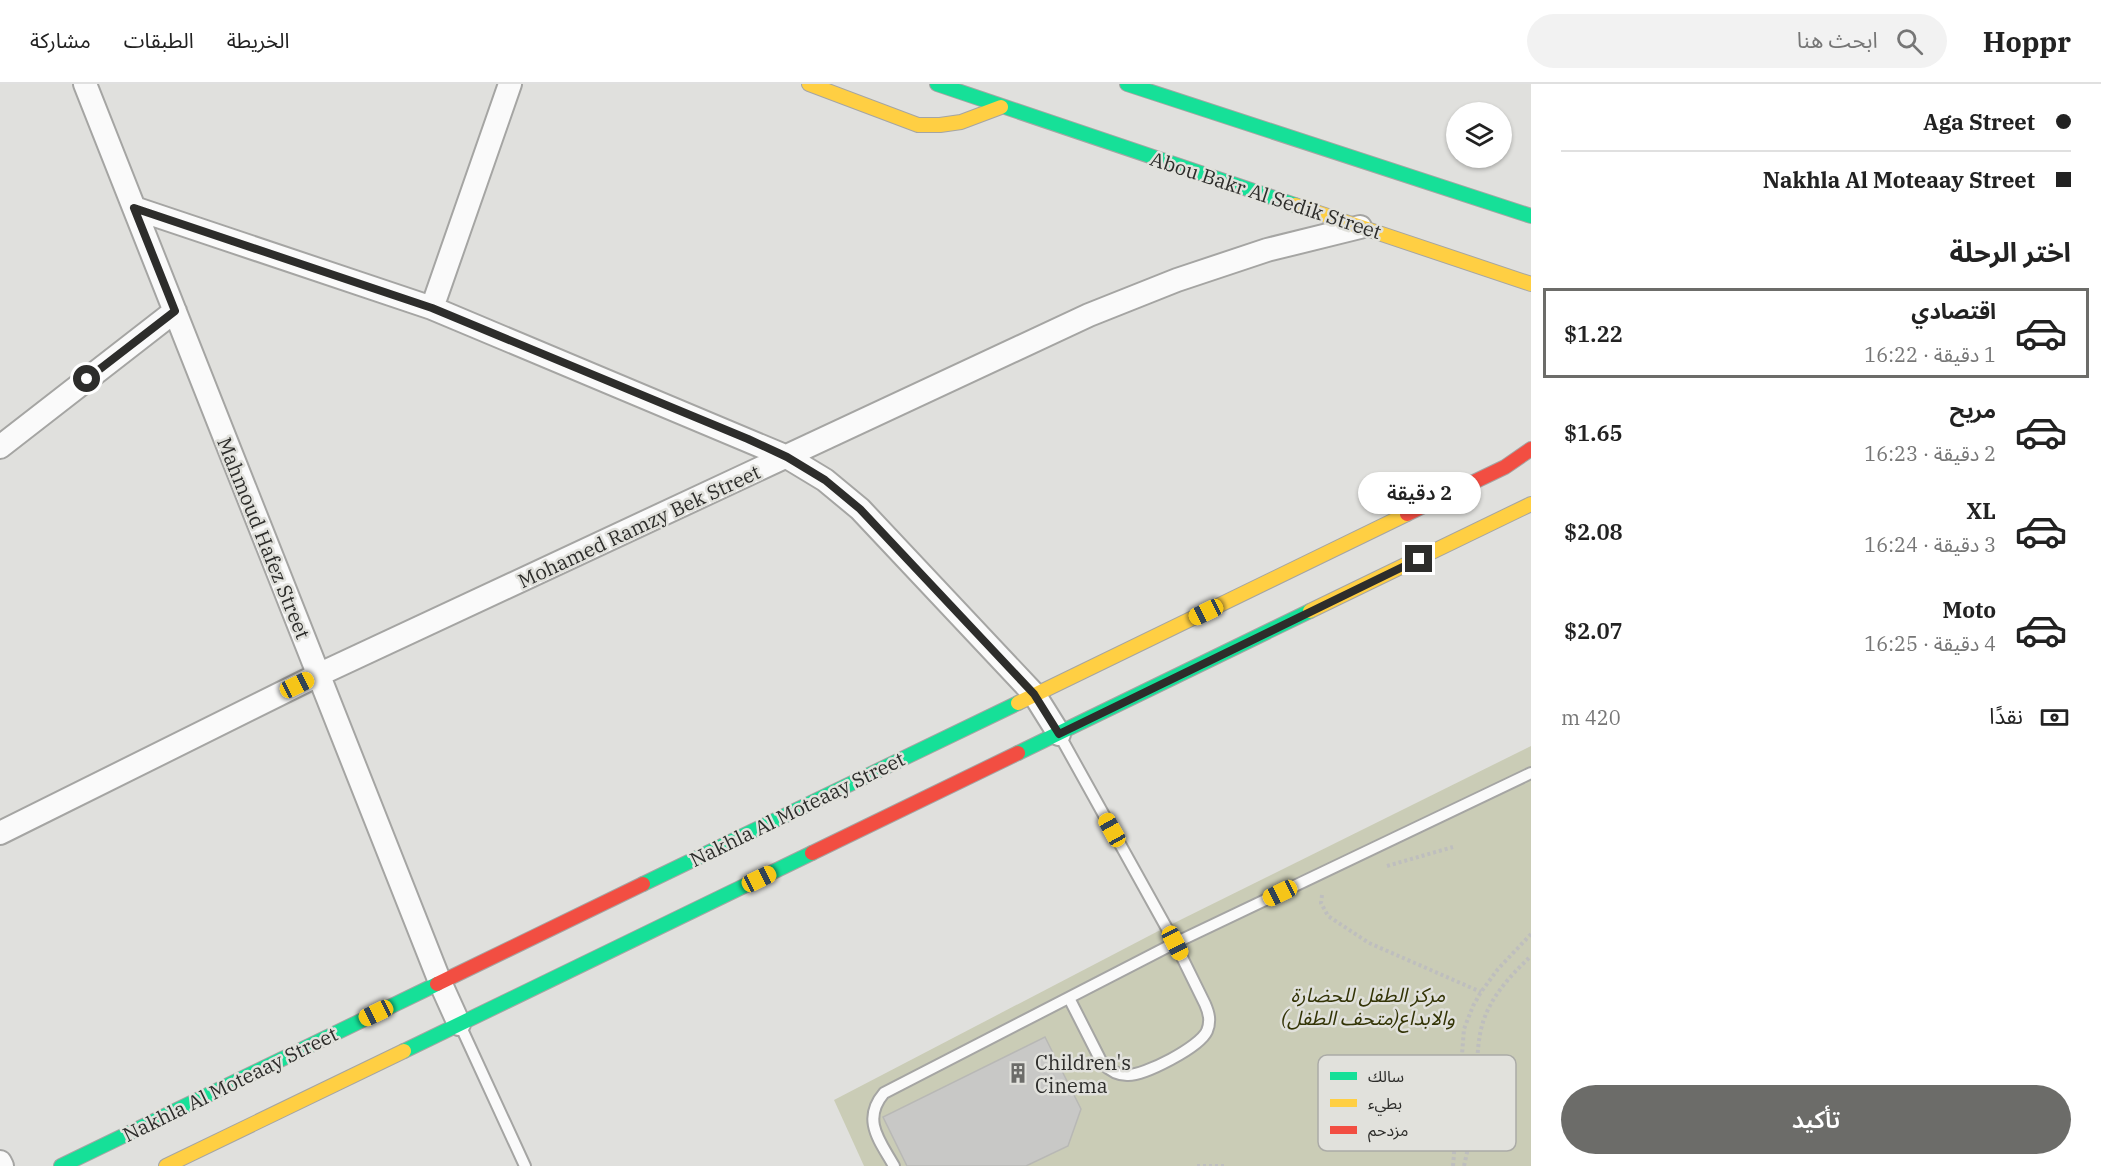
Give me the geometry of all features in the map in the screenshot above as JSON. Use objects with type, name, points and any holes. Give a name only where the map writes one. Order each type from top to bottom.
[{"type":"street","name":"Mahmoud Hafez Street","points":[[85,84],[440,982],[459,1024]]},
{"type":"street","points":[[432,308],[510,84]]},
{"type":"street","points":[[809,84],[918,125],[956,124],[980,117],[1001,107]]},
{"type":"street","name":"Abou Bakr Al Sedik Street","points":[[937,84],[1531,284]]},
{"type":"street","points":[[1127,84],[1531,216]]},
{"type":"street","points":[[134,208],[432,308],[787,457],[825,480],[860,509],[1034,694],[1059,734]]},
{"type":"street","name":"Mohamed Ramzy Bek Street","points":[[0,833],[318,675],[1089,315],[1177,280],[1267,250],[1360,226]]},
{"type":"street","points":[[0,447],[175,311]]},
{"type":"street","name":"Nakhla Al Moteaay Street","points":[[61,1166],[1505,467],[1531,449]]},
{"type":"street","points":[[166,1166],[1531,504]]},
{"type":"lane","points":[[1059,734],[1175,943],[1209,1013],[1209,1023],[1200,1041],[1143,1072],[1125,1075],[1108,1070],[1097,1055],[1070,998]]},
{"type":"lane","points":[[894,1166],[873,1125],[874,1108],[884,1094],[1175,943],[1531,772]]},
{"type":"lane","points":[[459,1024],[525,1166]]},
{"type":"path","points":[[1378,868],[1452,847]]},
{"type":"path","points":[[1325,889],[1321,903],[1324,910],[1336,922],[1369,944],[1481,992]]},
{"type":"path","points":[[1462,1055],[1464,1029],[1473,1006],[1498,969],[1531,934]]},
{"type":"path","points":[[1478,1055],[1478,1044],[1487,1011],[1512,976],[1531,956]]},
{"type":"path","points":[[1454,1166],[1455,1151]]},
{"type":"path","points":[[1464,1166],[1467,1151]]},
{"type":"path","points":[[1197,1166],[1225,1166]]},
{"type":"green space","name":"مركز الطفل للحضارة والابداع(متحف الطفل)","points":[[1531,746],[1531,1166],[864,1166],[834,1100],[1166,927]]},
{"type":"building","name":"Children's Cinema","points":[[1045,1037],[1081,1109],[1068,1146],[1026,1166],[907,1166],[883,1117]]},
{"type":"traffic: fast","points":[[937,84],[1295,205]]},
{"type":"traffic: fast","points":[[1127,84],[1531,216]]},
{"type":"traffic: fast","points":[[1018,753],[1310,611]]},
{"type":"traffic: fast","points":[[643,884],[1018,703]]},
{"type":"traffic: fast","points":[[404,1051],[812,853]]},
{"type":"traffic: fast","points":[[61,1166],[437,984]]},
{"type":"traffic: slow","points":[[809,84],[918,125],[961,122],[1001,107]]},
{"type":"traffic: slow","points":[[1295,205],[1531,284]]},
{"type":"traffic: slow","points":[[1310,611],[1531,504]]},
{"type":"traffic: slow","points":[[1018,703],[1407,514]]},
{"type":"traffic: slow","points":[[166,1166],[404,1051]]},
{"type":"traffic: jam","points":[[1407,514],[1505,467],[1531,449]]},
{"type":"traffic: jam","points":[[812,853],[1018,753]]},
{"type":"traffic: jam","points":[[437,984],[643,884]]},
{"type":"place","name":"Children's Cinema","points":[[1018,1073]]},
{"type":"route","points":[[87,379],[175,311],[134,208],[432,308],[748,439],[787,457],[825,480],[860,509],[1034,694],[1059,734],[1419,559]]}]
